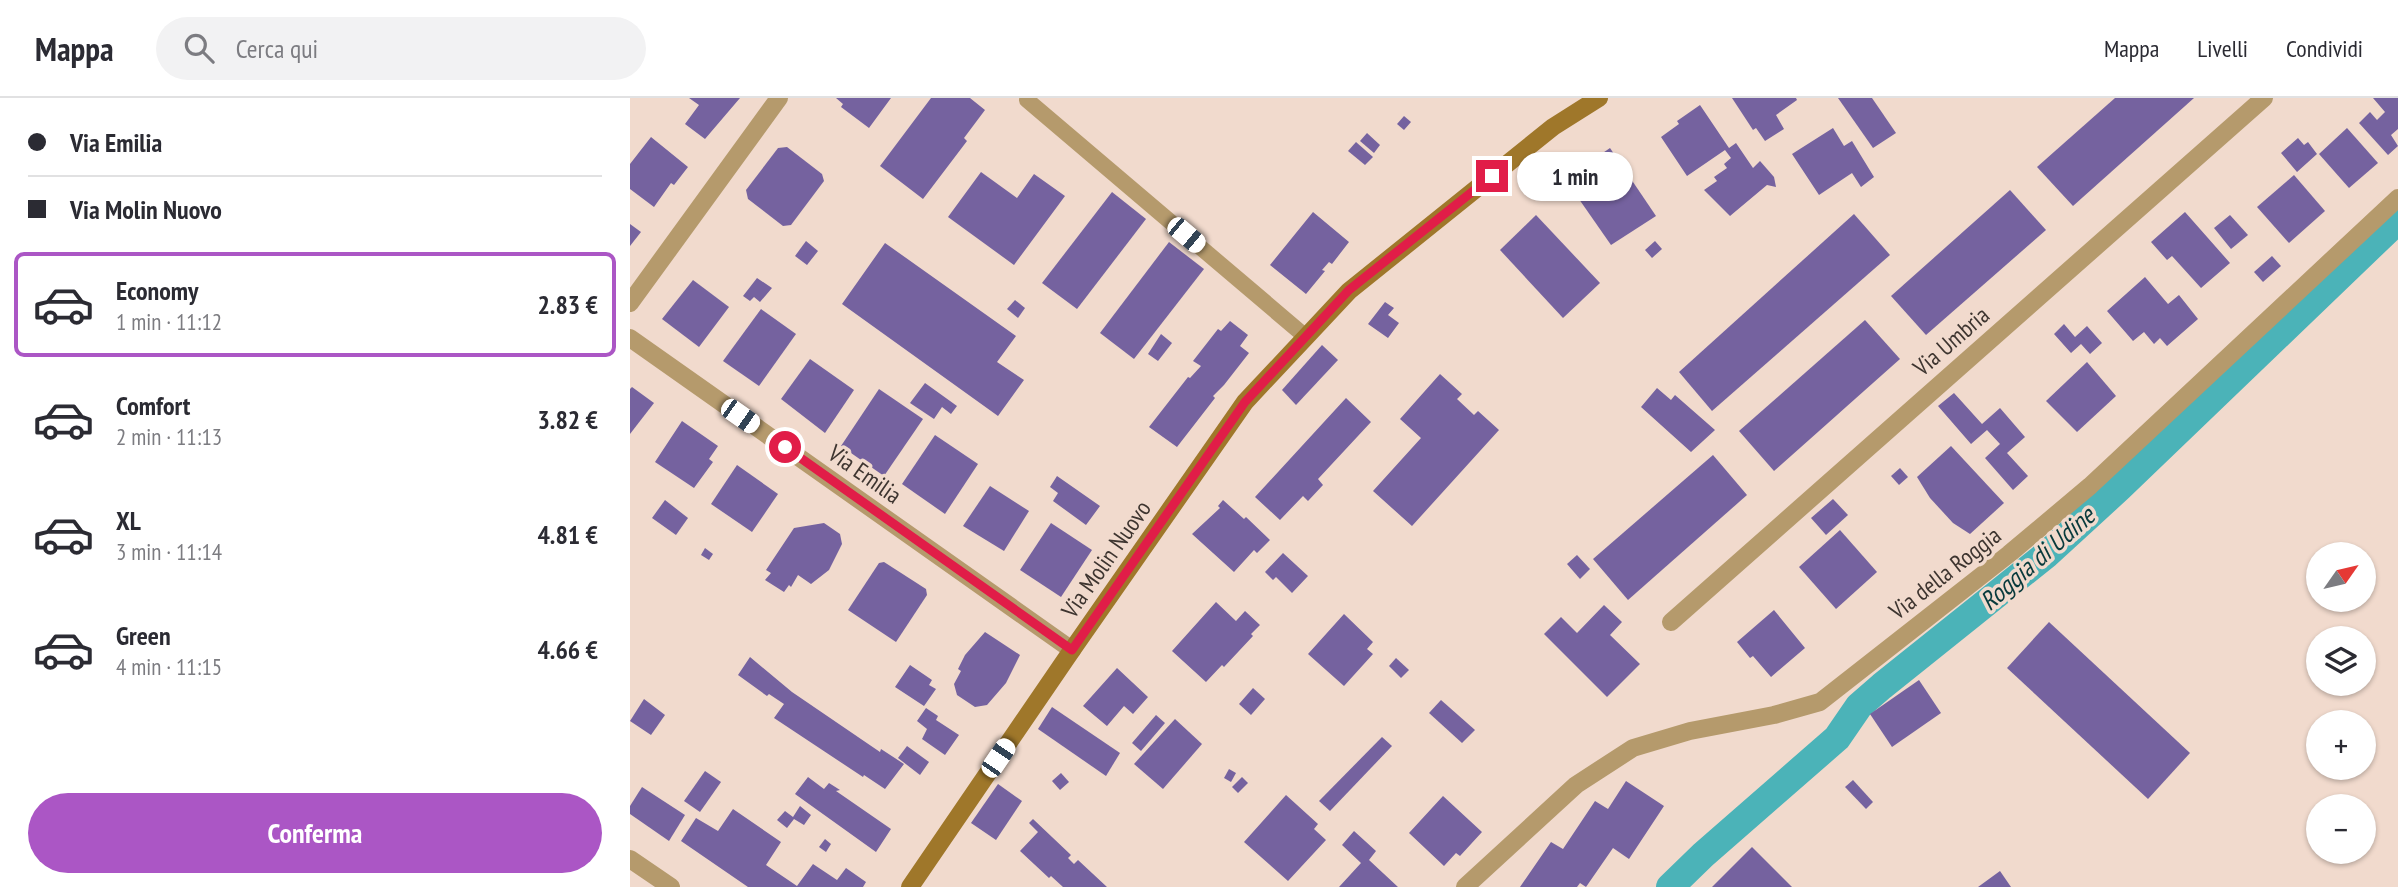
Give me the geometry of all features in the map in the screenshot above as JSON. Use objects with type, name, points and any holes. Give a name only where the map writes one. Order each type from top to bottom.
[{"type":"main road","name":"Via Molin Nuovo","points":[[910,887],[1245,402],[1349,290],[1553,127],[1599,98]]},
{"type":"street","points":[[630,303],[779,98]]},
{"type":"street","name":"Via Umbria","points":[[1671,622],[2264,98]]},
{"type":"street","name":"Via della Roggia","points":[[1465,887],[1576,785],[1633,748],[1690,731],[1774,715],[1820,702],[2009,554],[2090,486],[2398,198]]},
{"type":"street","name":"Via Emilia","points":[[630,338],[1072,650]]},
{"type":"street","points":[[630,859],[671,887]]},
{"type":"lane","points":[[1027,100],[1306,337]]},
{"type":"building","points":[[689,98],[740,98],[705,139],[685,124],[699,105]]},
{"type":"building","points":[[836,98],[891,98],[869,128],[841,107],[843,104]]},
{"type":"building","points":[[931,98],[970,98],[985,110],[964,138],[967,141],[923,199],[880,166]]},
{"type":"building","points":[[1732,98],[1797,100],[1776,115],[1784,129],[1765,141],[1756,128],[1753,130]]},
{"type":"building","points":[[1838,98],[1872,98],[1896,133],[1873,148]]},
{"type":"building","points":[[2115,98],[2194,98],[2073,206],[2037,167]]},
{"type":"building","points":[[2373,98],[2398,98],[2398,129],[2391,135],[2398,146],[2388,155],[2359,123],[2370,112],[2377,120],[2385,112]]},
{"type":"building","points":[[1700,105],[1729,148],[1736,143],[1753,168],[1760,161],[1774,177],[1776,187],[1767,185],[1730,216],[1704,190],[1717,181],[1714,177],[1727,168],[1724,164],[1731,158],[1725,150],[1687,176],[1661,137],[1679,124],[1677,121]]},
{"type":"building","points":[[1404,116],[1411,122],[1404,130],[1397,124]]},
{"type":"building","points":[[1833,128],[1844,146],[1852,141],[1874,177],[1861,187],[1852,173],[1819,195],[1792,154]]},
{"type":"building","points":[[2347,128],[2378,163],[2349,188],[2319,154]]},
{"type":"building","points":[[1367,133],[1380,145],[1374,153],[1360,141]]},
{"type":"building","points":[[651,137],[688,167],[674,185],[671,183],[654,207],[630,189],[630,164]]},
{"type":"building","points":[[2298,138],[2304,145],[2308,142],[2317,154],[2297,172],[2281,153]]},
{"type":"building","points":[[1356,142],[1373,157],[1365,165],[1348,151]]},
{"type":"building","points":[[787,147],[822,174],[824,181],[791,225],[783,226],[748,199],[746,190],[778,148]]},
{"type":"building","points":[[1610,148],[1656,216],[1611,245],[1565,179]]},
{"type":"building","points":[[981,172],[1017,198],[1034,174],[1065,196],[1014,265],[948,217]]},
{"type":"building","points":[[2294,175],[2325,211],[2289,243],[2257,207]]},
{"type":"building","points":[[2010,190],[2046,230],[1926,335],[1891,296]]},
{"type":"building","points":[[1112,192],[1146,219],[1077,309],[1042,283]]},
{"type":"building","points":[[1313,212],[1349,242],[1332,264],[1329,262],[1322,270],[1325,271],[1306,294],[1270,265]]},
{"type":"building","points":[[2185,212],[2230,263],[2201,288],[2172,256],[2167,260],[2151,242]]},
{"type":"building","points":[[1854,214],[1890,255],[1712,411],[1679,372]]},
{"type":"building","points":[[1536,215],[1600,283],[1563,318],[1500,250]]},
{"type":"building","points":[[2230,215],[2248,235],[2231,249],[2214,228]]},
{"type":"building","points":[[630,224],[641,232],[630,246]]},
{"type":"building","points":[[806,241],[818,251],[807,265],[795,256]]},
{"type":"building","points":[[1655,241],[1662,249],[1652,258],[1645,250]]},
{"type":"building","points":[[1169,242],[1204,269],[1134,359],[1100,333]]},
{"type":"building","points":[[885,243],[1016,336],[997,362],[1024,380],[998,416],[842,304]]},
{"type":"building","points":[[2272,256],[2281,266],[2263,282],[2254,272]]},
{"type":"building","points":[[2145,277],[2168,304],[2179,295],[2198,319],[2167,346],[2160,338],[2154,344],[2144,332],[2133,341],[2107,311]]},
{"type":"building","points":[[757,278],[772,288],[760,302],[754,297],[750,301],[743,296]]},
{"type":"building","points":[[693,280],[729,307],[699,347],[662,319]]},
{"type":"building","points":[[1015,300],[1025,308],[1018,318],[1007,309]]},
{"type":"building","points":[[1385,302],[1394,308],[1388,315],[1399,323],[1388,338],[1368,324]]},
{"type":"building","points":[[761,309],[796,334],[759,386],[723,361]]},
{"type":"building","points":[[1865,320],[1900,359],[1774,471],[1739,431]]},
{"type":"building","points":[[1230,321],[1248,335],[1240,346],[1249,353],[1213,396],[1215,398],[1177,447],[1149,427],[1188,377],[1201,366],[1193,361],[1218,329],[1221,331]]},
{"type":"building","points":[[2064,324],[2075,337],[2087,326],[2102,343],[2090,354],[2081,344],[2071,353],[2054,334]]},
{"type":"building","points":[[1161,334],[1172,343],[1158,361],[1148,354]]},
{"type":"building","points":[[1322,345],[1338,360],[1296,405],[1282,390]]},
{"type":"building","points":[[810,359],[854,390],[825,433],[781,399]]},
{"type":"building","points":[[2087,362],[2116,396],[2077,432],[2046,401]]},
{"type":"building","points":[[1440,374],[1462,394],[1457,399],[1474,415],[1478,411],[1499,430],[1412,526],[1373,491],[1421,438],[1400,419]]},
{"type":"building","points":[[925,383],[957,406],[951,414],[942,407],[934,419],[910,403]]},
{"type":"building","points":[[632,387],[654,403],[630,434],[630,389]]},
{"type":"building","points":[[1657,388],[1671,400],[1675,395],[1715,430],[1691,452],[1641,407]]},
{"type":"building","points":[[879,389],[923,419],[884,476],[841,446]]},
{"type":"building","points":[[1954,393],[1982,424],[2000,408],[2025,437],[2007,453],[2028,476],[2013,490],[1985,458],[2000,444],[1987,430],[1971,444],[1938,406]]},
{"type":"building","points":[[1346,398],[1371,422],[1318,479],[1323,485],[1308,501],[1303,496],[1280,520],[1255,497]]},
{"type":"building","points":[[682,421],[718,446],[709,459],[713,462],[694,488],[655,462]]},
{"type":"building","points":[[935,435],[978,464],[945,514],[902,484]]},
{"type":"building","points":[[1951,446],[2004,503],[1970,534],[1953,523],[1930,498],[1917,477]]},
{"type":"building","points":[[1713,455],[1747,495],[1628,600],[1593,559]]},
{"type":"building","points":[[737,465],[778,494],[752,532],[711,504]]},
{"type":"building","points":[[1900,468],[1908,477],[1899,485],[1891,476]]},
{"type":"building","points":[[1057,476],[1100,506],[1086,525],[1053,501],[1058,493],[1050,487]]},
{"type":"building","points":[[990,486],[1029,511],[1004,551],[963,526]]},
{"type":"building","points":[[1833,499],[1848,515],[1826,535],[1811,518]]},
{"type":"building","points":[[665,500],[688,518],[676,535],[652,518]]},
{"type":"building","points":[[1223,500],[1270,540],[1257,553],[1254,550],[1234,572],[1192,534],[1220,508],[1218,506]]},
{"type":"building","points":[[824,523],[840,534],[842,544],[829,570],[811,584],[798,575],[791,587],[789,585],[784,592],[765,580],[771,573],[766,570],[794,528]]},
{"type":"building","points":[[1051,523],[1092,550],[1061,597],[1020,570]]},
{"type":"building","points":[[1840,530],[1877,572],[1836,609],[1799,567]]},
{"type":"building","points":[[705,548],[713,554],[709,560],[701,555]]},
{"type":"building","points":[[1283,553],[1308,576],[1292,593],[1276,577],[1273,580],[1265,572]]},
{"type":"building","points":[[1577,555],[1590,569],[1580,579],[1567,564]]},
{"type":"building","points":[[884,562],[926,589],[927,595],[896,642],[848,610],[879,563]]},
{"type":"building","points":[[1216,602],[1236,621],[1245,611],[1260,625],[1224,667],[1222,665],[1206,682],[1172,651]]},
{"type":"building","points":[[1604,605],[1622,622],[1610,635],[1640,664],[1607,697],[1544,634],[1561,617],[1577,633]]},
{"type":"building","points":[[1774,610],[1805,648],[1771,677],[1737,642]]},
{"type":"building","points":[[1344,614],[1373,642],[1367,649],[1373,654],[1344,686],[1308,654]]},
{"type":"building","points":[[2049,622],[2190,753],[2148,799],[2007,668]]},
{"type":"building","points":[[985,632],[1020,655],[1006,683],[987,705],[975,707],[957,695],[954,684],[965,655]]},
{"type":"building","points":[[750,657],[792,692],[880,752],[881,749],[904,764],[885,789],[774,718],[784,704],[769,694],[767,696],[738,675]]},
{"type":"building","points":[[1396,658],[1409,670],[1401,678],[1389,666]]},
{"type":"building","points":[[910,665],[932,680],[929,685],[936,689],[924,706],[895,687]]},
{"type":"building","points":[[1117,668],[1148,697],[1133,714],[1124,706],[1107,726],[1083,706]]},
{"type":"building","points":[[1919,680],[1941,713],[1892,747],[1870,714]]},
{"type":"building","points":[[1253,688],[1265,699],[1251,715],[1239,704]]},
{"type":"building","points":[[644,699],[665,715],[651,735],[630,721]]},
{"type":"building","points":[[1441,700],[1475,730],[1462,743],[1429,713]]},
{"type":"building","points":[[1052,707],[1120,753],[1106,776],[1038,729]]},
{"type":"building","points":[[926,708],[938,716],[936,720],[959,735],[945,755],[922,739],[927,729],[917,721]]},
{"type":"building","points":[[1156,715],[1165,723],[1141,751],[1132,743]]},
{"type":"building","points":[[1175,719],[1202,744],[1163,789],[1134,764]]},
{"type":"building","points":[[1382,737],[1392,746],[1330,811],[1319,801]]},
{"type":"building","points":[[907,746],[929,762],[920,775],[898,758]]},
{"type":"building","points":[[1229,769],[1236,773],[1231,782],[1224,778]]},
{"type":"building","points":[[705,771],[721,782],[700,812],[684,801]]},
{"type":"building","points":[[1061,773],[1069,782],[1060,790],[1052,781]]},
{"type":"building","points":[[808,777],[824,789],[829,783],[840,790],[836,791],[891,829],[876,852],[795,794]]},
{"type":"building","points":[[1242,777],[1248,783],[1238,793],[1232,787]]},
{"type":"building","points":[[1853,780],[1873,802],[1866,809],[1845,787]]},
{"type":"building","points":[[1626,781],[1664,806],[1629,859],[1613,848],[1586,887],[1580,883],[1577,887],[1520,887],[1551,842],[1563,849],[1595,801],[1608,809]]},
{"type":"building","points":[[998,784],[1022,801],[996,840],[971,823]]},
{"type":"building","points":[[642,787],[685,815],[669,841],[630,814],[630,806]]},
{"type":"building","points":[[1286,795],[1318,824],[1314,829],[1326,840],[1288,881],[1244,842]]},
{"type":"building","points":[[1443,796],[1482,832],[1460,856],[1456,853],[1444,866],[1409,833]]},
{"type":"building","points":[[800,806],[811,815],[804,825],[794,819],[787,828],[777,820],[785,811],[793,817]]},
{"type":"building","points":[[733,809],[781,842],[766,865],[797,886],[813,864],[837,880],[846,868],[866,882],[863,887],[748,887],[681,841],[696,818],[718,831]]},
{"type":"building","points":[[1033,819],[1071,855],[1068,858],[1074,864],[1078,860],[1107,887],[1063,887],[1051,876],[1049,878],[1020,851],[1038,832],[1029,823]]},
{"type":"building","points":[[1354,831],[1376,851],[1369,860],[1398,887],[1339,887],[1361,863],[1342,845]]},
{"type":"building","points":[[825,839],[831,844],[826,852],[819,847]]},
{"type":"building","points":[[1752,847],[1792,887],[1712,887]]},
{"type":"building","points":[[2000,871],[2011,887],[1978,887]]},
{"type":"waterway","name":"Roggia di Udine","points":[[1670,887],[1837,738],[1859,706],[2047,554],[2398,220]]},
{"type":"route","points":[[785,447],[1072,650],[1245,402],[1349,290],[1492,176]]}]
